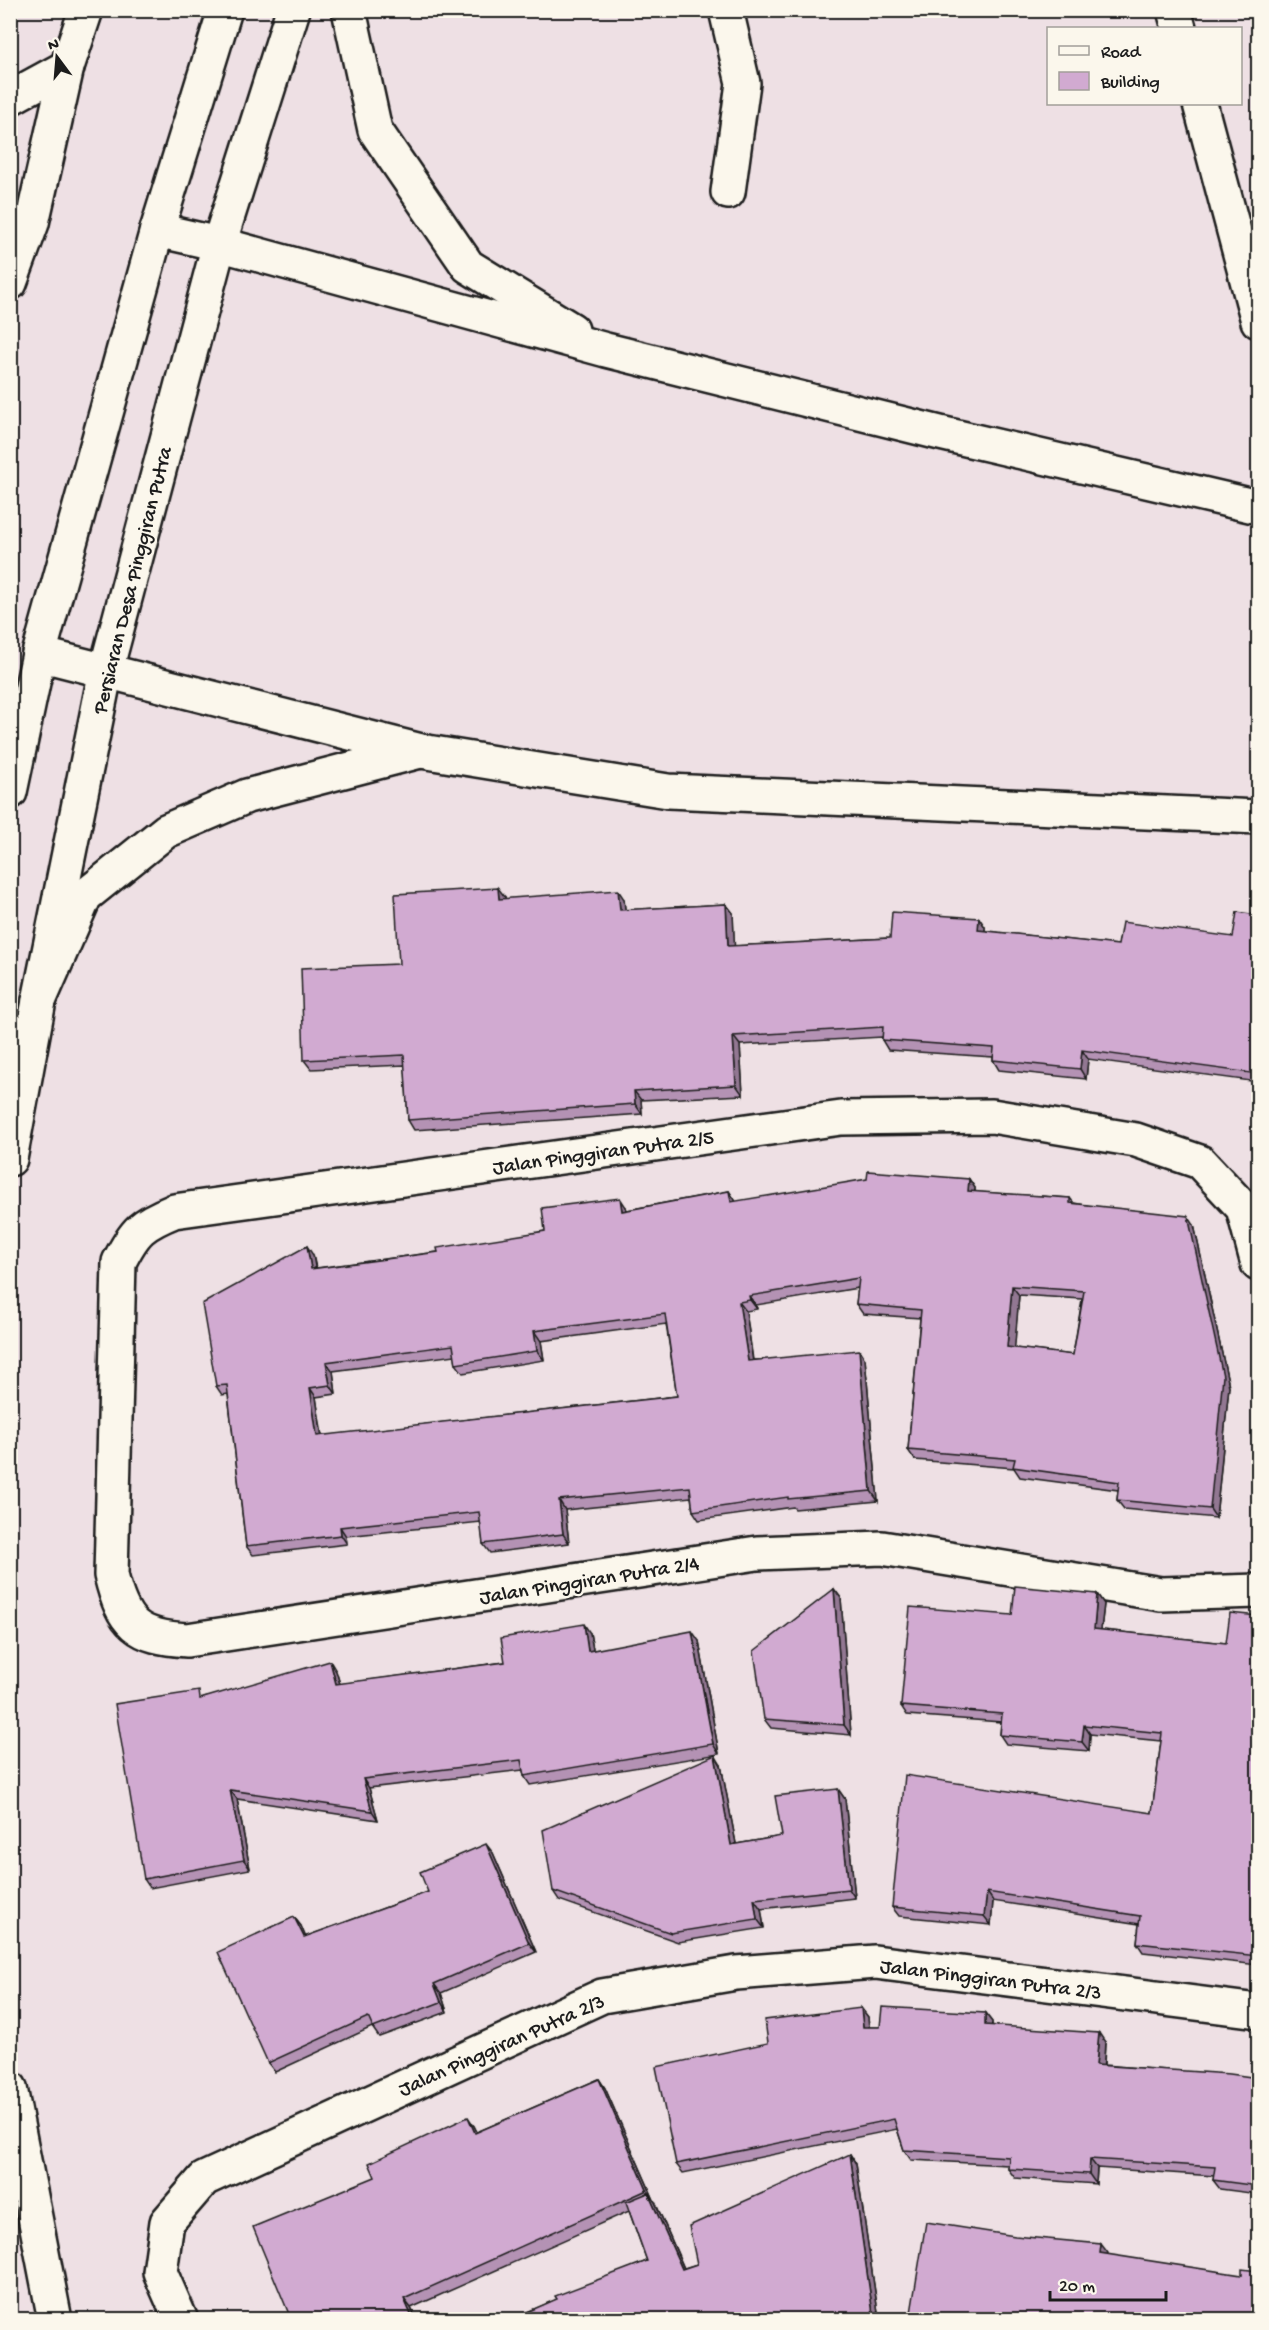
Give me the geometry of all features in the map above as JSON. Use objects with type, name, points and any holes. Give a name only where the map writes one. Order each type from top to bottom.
[{"type":"street","points":[[10,283],[32,223],[67,67],[86,10]]},
{"type":"street","points":[[10,792],[39,654],[157,230],[225,10]]},
{"type":"street","name":"Persiaran Desa Pinggiran Putra","points":[[10,1159],[39,1001],[106,670],[219,244],[293,10]]},
{"type":"street","points":[[349,10],[375,130],[468,266],[606,350]]},
{"type":"street","points":[[726,10],[743,83],[728,192]]},
{"type":"street","points":[[1174,10],[1179,27]]},
{"type":"street","points":[[10,98],[67,67]]},
{"type":"street","points":[[1200,105],[1258,321]]},
{"type":"street","points":[[157,230],[219,244],[606,350],[940,433],[1258,507]]},
{"type":"street","points":[[39,654],[421,751],[668,791],[1258,817]]},
{"type":"street","points":[[39,1001],[85,896],[166,831],[247,796],[421,751]]},
{"type":"street","name":"Jalan Pinggiran Putra 2/5","points":[[115,1418],[119,1262],[130,1240],[147,1222],[174,1210],[842,1118],[992,1116],[1136,1140],[1200,1162],[1243,1208],[1258,1264]]},
{"type":"street","name":"Jalan Pinggiran Putra 2/4","points":[[115,1418],[111,1575],[118,1604],[134,1626],[158,1638],[187,1640],[757,1553],[882,1548],[1161,1594],[1258,1591]]},
{"type":"street","name":"Jalan Pinggiran Putra 2/3","points":[[181,2319],[160,2272],[167,2222],[204,2179],[602,1996],[736,1973],[875,1962],[1258,2011]]},
{"type":"street","points":[[10,2088],[55,2319]]},
{"type":"building","points":[[498,888],[499,899],[618,890],[620,910],[726,904],[728,946],[890,938],[892,912],[979,918],[978,930],[1118,945],[1122,922],[1233,937],[1237,912],[1258,915],[1258,1074],[1082,1050],[1080,1069],[993,1060],[994,1048],[882,1040],[883,1027],[733,1036],[736,1085],[634,1091],[635,1104],[408,1120],[404,1055],[304,1060],[301,968],[399,964],[395,894]]},
{"type":"building","points":[[868,1171],[969,1179],[968,1191],[1070,1198],[1070,1203],[1188,1216],[1223,1376],[1210,1509],[1117,1500],[1119,1482],[1013,1467],[1015,1459],[908,1450],[921,1310],[856,1304],[859,1278],[749,1296],[750,1300],[739,1302],[748,1361],[859,1350],[871,1491],[788,1499],[788,1497],[693,1511],[690,1487],[559,1500],[563,1534],[483,1544],[479,1512],[340,1527],[341,1535],[246,1546],[227,1385],[216,1386],[202,1304],[307,1246],[311,1269],[438,1252],[437,1248],[545,1231],[542,1208],[620,1198],[622,1211],[729,1191],[731,1202],[867,1179]],"holes":[[[1012,1286],[1084,1291],[1073,1355],[1007,1347]],[[665,1314],[677,1396],[317,1436],[310,1388],[330,1385],[326,1362],[453,1345],[456,1364],[537,1351],[534,1331]]]},
{"type":"building","points":[[1015,1586],[1097,1594],[1094,1629],[1226,1643],[1230,1613],[1258,1616],[1258,1956],[1137,1943],[1140,1916],[987,1892],[984,1916],[892,1907],[905,1775],[1152,1813],[1162,1733],[1084,1725],[1082,1742],[1000,1735],[1002,1714],[901,1706],[910,1607],[1012,1615]]},
{"type":"building","points":[[834,1589],[844,1725],[764,1719],[754,1651]]},
{"type":"building","points":[[584,1624],[588,1651],[692,1631],[713,1744],[524,1776],[521,1760],[363,1779],[372,1811],[230,1790],[244,1860],[144,1879],[115,1704],[199,1691],[200,1699],[330,1661],[336,1684],[505,1662],[501,1638]]},
{"type":"building","points":[[715,1755],[731,1845],[782,1836],[775,1796],[838,1789],[849,1889],[754,1899],[757,1919],[671,1933],[553,1891],[543,1830]]},
{"type":"building","points":[[486,1844],[529,1943],[434,1984],[441,2002],[373,2028],[368,2017],[268,2063],[218,1952],[294,1917],[304,1937],[428,1892],[420,1872]]},
{"type":"building","points":[[882,2007],[985,2013],[985,2025],[1099,2033],[1096,2065],[1258,2078],[1258,2186],[1213,2180],[1215,2167],[1090,2159],[1089,2174],[1008,2169],[1009,2157],[904,2150],[894,2119],[676,2164],[656,2067],[768,2043],[765,2020],[861,2008],[863,2027],[880,2027]]},
{"type":"building","points":[[599,2079],[647,2190],[404,2299],[413,2319],[291,2319],[253,2227],[375,2177],[369,2163],[468,2117],[475,2133]]},
{"type":"building","points":[[850,2154],[873,2314],[835,2319],[511,2319],[557,2299],[555,2296],[647,2261],[626,2202],[648,2193],[682,2269],[697,2264],[689,2226]]},
{"type":"building","points":[[926,2222],[1015,2236],[1101,2244],[1100,2253],[1242,2275],[1242,2269],[1258,2271],[1258,2319],[910,2319]]}]
